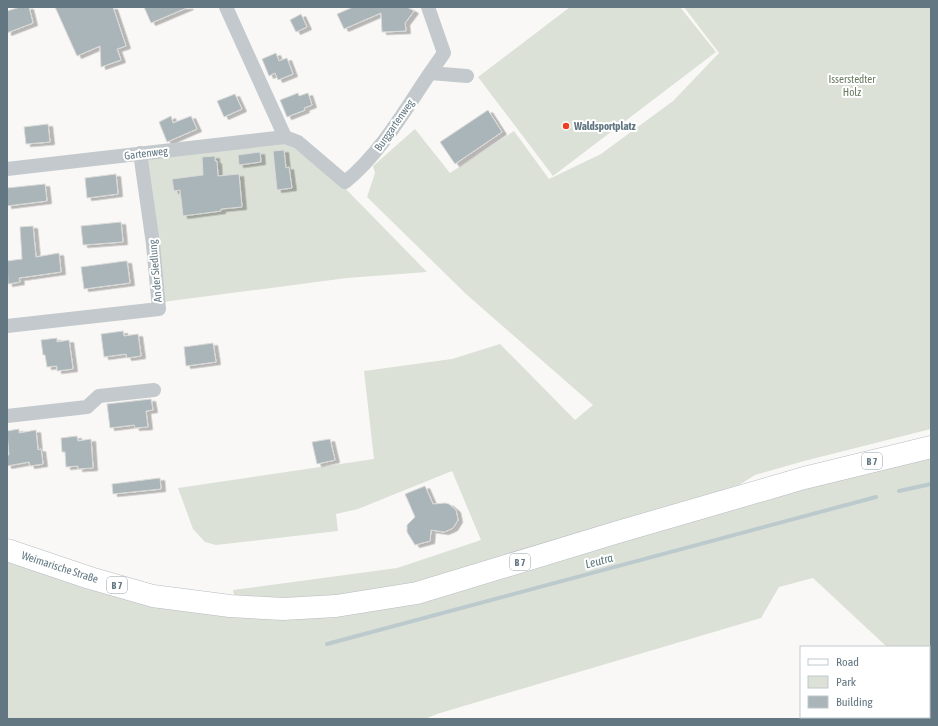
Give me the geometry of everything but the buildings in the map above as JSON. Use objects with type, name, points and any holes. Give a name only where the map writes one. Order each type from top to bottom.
[{"type":"main road","name":"Weimarische Straße","points":[[7,550],[90,578],[154,596],[230,606],[282,609],[336,606],[417,593],[618,532],[804,478],[931,448]]},
{"type":"street","points":[[226,7],[285,137]]},
{"type":"street","name":"Burggartenweg","points":[[285,137],[298,142],[345,182],[356,174],[372,157],[444,53],[428,7]]},
{"type":"street","points":[[430,73],[467,76]]},
{"type":"street","name":"Gartenweg","points":[[7,169],[285,137]]},
{"type":"street","name":"An der Siedlung","points":[[7,326],[159,309],[153,244],[140,153]]},
{"type":"street","points":[[7,416],[88,407],[99,396],[154,390]]},
{"type":"green space","name":"Waldsportplatz","points":[[570,7],[680,7],[716,52],[553,176],[478,77]]},
{"type":"green space","name":"Isserstedter Holz","points":[[684,7],[931,7],[931,429],[755,475],[739,485],[416,586],[336,598],[235,599],[233,590],[397,568],[481,540],[452,471],[358,509],[336,514],[338,531],[216,545],[205,542],[193,529],[178,488],[374,459],[364,371],[452,359],[500,344],[575,420],[593,405],[466,294],[367,197],[375,173],[373,166],[415,129],[450,173],[514,131],[549,179],[601,154],[673,101],[719,53]]},
{"type":"green space","points":[[282,143],[294,148],[340,183],[427,272],[347,278],[163,302],[146,159]]},
{"type":"green space","points":[[931,456],[931,719],[922,718],[930,718],[930,646],[886,646],[813,578],[779,587],[761,618],[437,714],[425,719],[7,719],[7,559],[284,615]]},
{"type":"waterway","name":"Leutra","points":[[899,491],[931,484]]},
{"type":"waterway","name":"Leutra","points":[[327,644],[876,497]]},
{"type":"place","name":"Waldsportplatz","points":[[566,126]]}]
